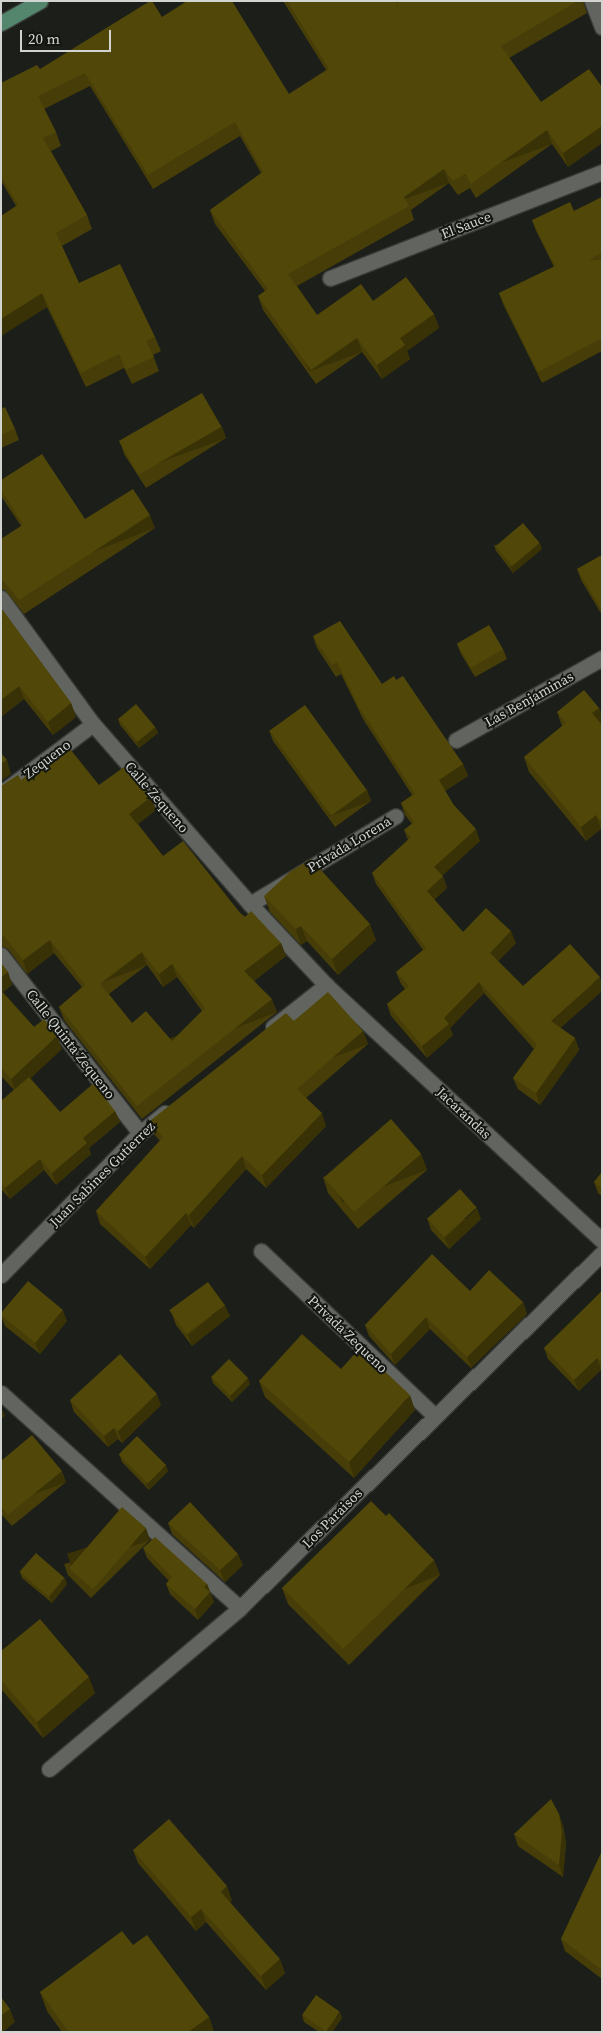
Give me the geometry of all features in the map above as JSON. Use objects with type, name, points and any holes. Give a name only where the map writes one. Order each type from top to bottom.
[{"type":"main road","points":[[1,23],[40,1]]},
{"type":"street","points":[[592,1],[602,27]]},
{"type":"street","name":"El Sauce","points":[[330,278],[602,172]]},
{"type":"street","name":"Calle Zequeno","points":[[1,598],[93,724],[250,904],[326,985]]},
{"type":"street","name":"Las Benjaminas","points":[[456,740],[602,658]]},
{"type":"street","name":"Zequeno","points":[[1,793],[93,724]]},
{"type":"street","name":"Privada Lorena","points":[[250,904],[396,816]]},
{"type":"street","name":"Calle Quinta Zequeno","points":[[1,955],[140,1133]]},
{"type":"street","points":[[264,1034],[326,985]]},
{"type":"street","name":"Jacarandas","points":[[326,985],[602,1241]]},
{"type":"street","name":"Juan Sabines Gutierrez","points":[[1,1275],[140,1133],[179,1102]]},
{"type":"street","name":"Privada Zequeno","points":[[261,1251],[435,1416]]},
{"type":"street","name":"Los Paraisos","points":[[49,1769],[240,1608],[602,1253]]},
{"type":"street","points":[[1,1393],[240,1608]]},
{"type":"building","points":[[152,1],[162,17],[187,1],[232,1],[289,94],[329,69],[287,1],[395,1],[397,3],[400,1],[578,1],[501,46],[541,102],[589,69],[602,87],[602,126],[563,153],[547,130],[471,184],[465,174],[453,181],[444,169],[404,197],[409,206],[288,274],[317,315],[361,284],[373,301],[406,277],[434,314],[400,338],[405,345],[377,365],[357,338],[311,370],[258,296],[268,289],[210,210],[263,172],[235,122],[148,175],[85,73],[38,96],[56,132],[43,138],[87,215],[56,233],[79,283],[120,264],[155,337],[146,341],[154,357],[126,370],[119,354],[81,373],[42,293],[1,319],[1,216],[18,205],[1,176],[1,83],[37,65],[40,69]]},
{"type":"building","points":[[602,197],[602,253],[589,260],[602,260],[602,338],[538,372],[499,293],[555,266],[532,220],[570,202],[574,211]]},
{"type":"building","points":[[202,393],[222,427],[138,475],[119,441]]},
{"type":"building","points":[[5,407],[15,429],[1,435],[1,409]]},
{"type":"building","points":[[42,454],[85,519],[133,489],[150,515],[19,600],[1,578],[1,539],[23,525],[1,490],[1,480]]},
{"type":"building","points":[[523,523],[540,543],[512,566],[495,546]]},
{"type":"building","points":[[602,555],[602,610],[577,569]]},
{"type":"building","points":[[1,608],[71,703],[48,722],[19,686],[1,700]]},
{"type":"building","points":[[340,621],[382,684],[394,676],[396,680],[403,676],[463,764],[439,780],[453,804],[476,829],[434,867],[443,876],[427,891],[463,932],[486,908],[511,931],[490,953],[523,986],[570,944],[600,977],[551,1021],[575,1038],[536,1093],[513,1078],[537,1045],[479,982],[444,1018],[449,1024],[422,1046],[387,1004],[409,986],[396,972],[426,948],[372,873],[411,837],[404,830],[414,822],[401,803],[415,794],[359,707],[337,662],[332,665],[313,636]]},
{"type":"building","points":[[489,625],[503,649],[471,668],[457,644]]},
{"type":"building","points":[[584,690],[599,708],[592,713],[602,725],[602,823],[596,815],[581,827],[524,757],[566,723],[557,712]]},
{"type":"building","points":[[136,704],[155,727],[138,742],[118,719]]},
{"type":"building","points":[[305,705],[367,790],[331,816],[269,731]]},
{"type":"building","points":[[66,744],[99,785],[124,767],[151,797],[129,814],[163,856],[183,841],[241,914],[245,917],[251,911],[281,943],[244,971],[272,999],[137,1106],[59,1007],[85,985],[50,940],[23,960],[4,936],[1,935],[1,786],[18,775],[21,780]],"holes":[[[142,952],[159,974],[172,964],[205,1008],[172,1041],[146,1011],[132,1023],[100,984]]]},
{"type":"building","points":[[1,753],[7,760],[1,764]]},
{"type":"building","points":[[311,859],[370,924],[332,959],[301,926],[296,929],[264,896],[291,871]]},
{"type":"building","points":[[1,963],[8,972],[1,977]]},
{"type":"building","points":[[1,991],[34,1027],[44,1019],[57,1036],[11,1079],[1,1068]]},
{"type":"building","points":[[328,992],[363,1031],[297,1089],[322,1113],[262,1175],[242,1156],[189,1215],[186,1213],[145,1257],[96,1211],[163,1137],[150,1121],[286,1013],[294,1021]]},
{"type":"building","points":[[29,1077],[60,1112],[94,1083],[115,1111],[83,1138],[87,1143],[52,1173],[40,1159],[5,1188],[1,1183],[1,1101]]},
{"type":"building","points":[[391,1119],[421,1154],[354,1212],[324,1177]]},
{"type":"building","points":[[602,1172],[602,1188],[594,1182]]},
{"type":"building","points":[[460,1189],[477,1208],[444,1237],[427,1218]]},
{"type":"building","points":[[432,1254],[470,1291],[489,1270],[523,1302],[467,1357],[426,1317],[391,1354],[365,1325]]},
{"type":"building","points":[[28,1281],[63,1310],[35,1343],[1,1315]]},
{"type":"building","points":[[208,1282],[225,1305],[186,1334],[169,1310]]},
{"type":"building","points":[[602,1291],[602,1363],[597,1358],[574,1380],[544,1348]]},
{"type":"building","points":[[302,1334],[341,1369],[360,1348],[410,1395],[349,1462],[259,1381]]},
{"type":"building","points":[[120,1354],[157,1394],[118,1431],[114,1428],[104,1436],[70,1400]]},
{"type":"building","points":[[229,1359],[248,1378],[230,1396],[211,1377]]},
{"type":"building","points":[[32,1435],[62,1471],[8,1515],[1,1507],[1,1461]]},
{"type":"building","points":[[137,1436],[166,1465],[148,1483],[119,1454]]},
{"type":"building","points":[[371,1501],[386,1516],[389,1513],[434,1560],[343,1649],[282,1588]]},
{"type":"building","points":[[190,1502],[238,1554],[220,1570],[168,1523]]},
{"type":"building","points":[[122,1507],[146,1528],[93,1589],[69,1568]]},
{"type":"building","points":[[155,1537],[207,1584],[204,1587],[210,1592],[195,1609],[166,1584],[172,1577],[143,1548]]},
{"type":"building","points":[[36,1553],[65,1578],[48,1597],[20,1572]]},
{"type":"building","points":[[40,1619],[89,1677],[37,1722],[1,1680],[1,1651]]},
{"type":"building","points":[[551,1799],[559,1814],[562,1832],[559,1865],[514,1834]]},
{"type":"building","points":[[169,1819],[227,1886],[221,1892],[280,1959],[261,1976],[201,1909],[191,1917],[133,1850]]},
{"type":"building","points":[[602,1851],[602,1970],[561,1939]]},
{"type":"building","points":[[122,1931],[133,1945],[147,1935],[209,2017],[188,2032],[69,2032],[40,1992]]},
{"type":"building","points":[[316,1995],[340,2012],[326,2031],[302,2015]]},
{"type":"building","points":[[1,1997],[10,2009],[1,2016]]}]
